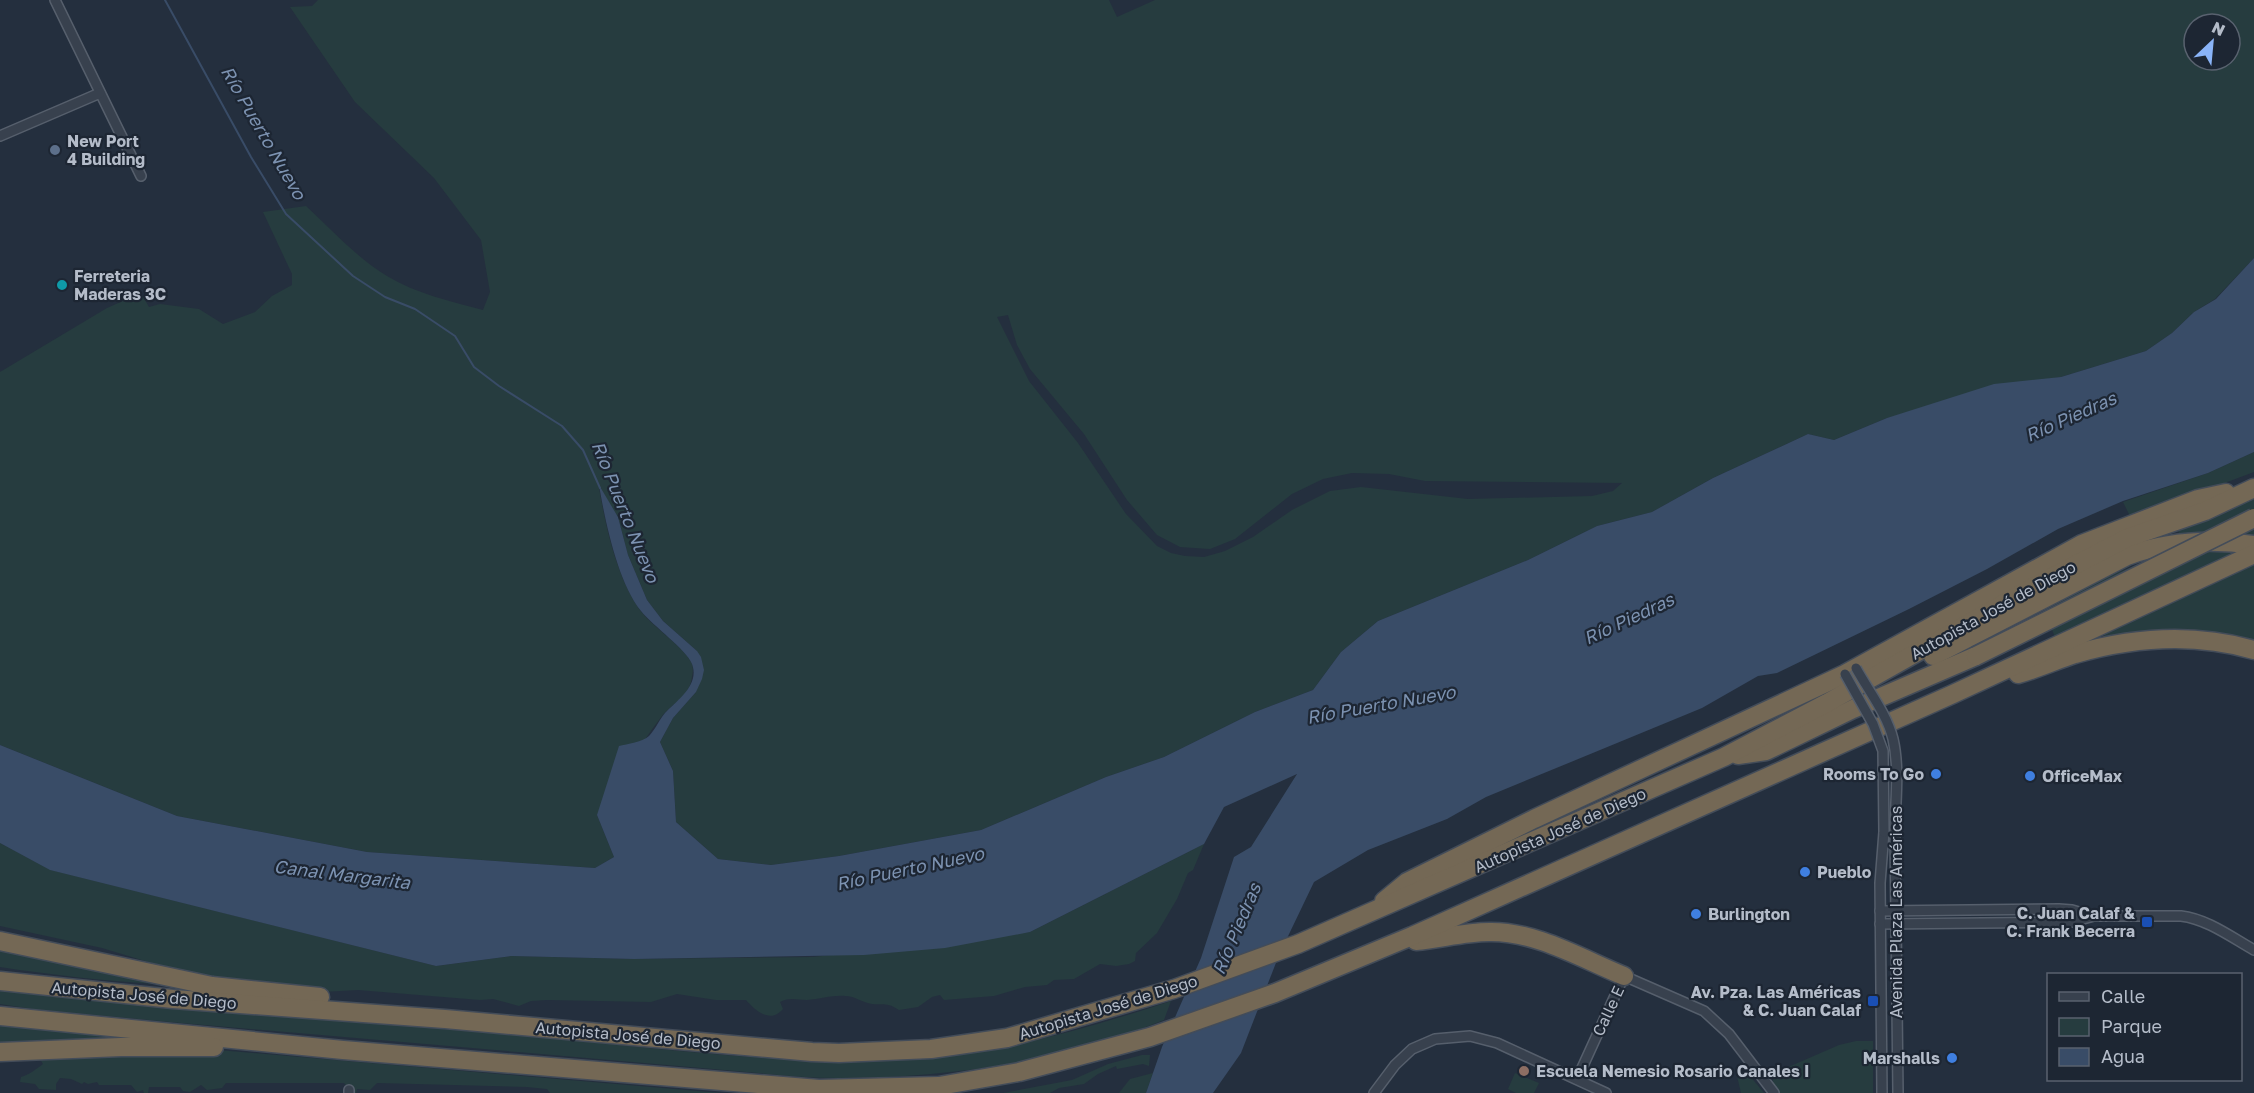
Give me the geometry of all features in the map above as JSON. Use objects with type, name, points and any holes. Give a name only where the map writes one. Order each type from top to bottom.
[{"type":"highway","points":[[1365,916],[1407,882],[1534,819],[1850,671],[2014,579],[2082,544],[2199,499],[2254,487]]},
{"type":"highway","name":"Autopista José de Diego","points":[[0,981],[173,999],[445,1019],[812,1052],[931,1049],[1007,1038],[1174,989],[1298,944],[1365,916],[1724,757],[1827,703],[2033,587],[2127,538],[2205,511],[2254,487]]},
{"type":"highway","points":[[1724,757],[1766,751],[1852,709],[1976,656],[2254,518]]},
{"type":"highway","points":[[1827,703],[1881,683],[2127,556],[2143,550],[2171,544],[2200,542],[2254,545]]},
{"type":"highway","points":[[0,1016],[343,1050],[807,1088],[862,1089],[939,1086],[1019,1072],[1150,1038],[1275,993],[1399,941],[1953,694],[2254,554]]},
{"type":"highway","points":[[1953,694],[2029,671],[2073,654],[2126,642],[2170,638],[2206,640],[2254,650]]},
{"type":"highway","points":[[0,932],[237,989]]},
{"type":"highway","points":[[1399,941],[1428,940],[1472,933],[1507,933],[1538,940],[1624,976]]},
{"type":"highway","points":[[0,941],[164,977],[237,989],[386,1003],[445,1019]]},
{"type":"highway","points":[[0,1052],[198,1047],[310,1055],[343,1050]]},
{"type":"street","points":[[55,0],[141,176]]},
{"type":"street","points":[[0,136],[100,93]]},
{"type":"street","name":"Avenida Plaza Las Américas","points":[[1850,671],[1883,751],[1884,832],[1880,883],[1882,1093]]},
{"type":"street","name":"Avenida Plaza Las Américas","points":[[1850,671],[1884,718],[1893,739],[1898,1093]]},
{"type":"street","points":[[1880,911],[2060,909],[2094,916],[2192,917],[2254,950]]},
{"type":"street","points":[[1880,924],[2072,922],[2094,916]]},
{"type":"street","points":[[1624,976],[1704,1011],[1729,1034],[1773,1093]]},
{"type":"street","name":"Calle E","points":[[1576,1078],[1624,976]]},
{"type":"street","points":[[1374,1093],[1395,1065],[1412,1049],[1435,1039],[1454,1036],[1470,1036],[1497,1043],[1606,1093]]},
{"type":"green space","points":[[318,0],[1109,0],[1117,17],[1155,0],[2254,0],[2254,258],[2215,299],[2194,312],[2172,333],[2146,351],[2061,377],[2028,382],[1887,418],[1834,440],[1808,434],[1713,478],[1652,512],[1597,526],[1528,560],[1378,621],[1341,652],[1313,690],[1255,712],[1164,757],[1106,777],[981,830],[839,856],[771,865],[718,859],[676,822],[673,771],[660,742],[673,718],[696,692],[697,651],[663,621],[647,600],[628,555],[618,517],[599,488],[609,538],[627,588],[644,615],[684,652],[693,668],[691,682],[686,692],[653,728],[597,815],[614,857],[595,868],[367,852],[177,816],[0,745],[0,372],[107,308],[141,293],[149,307],[160,304],[199,309],[223,324],[255,312],[272,296],[292,285],[292,274],[263,212],[306,206],[355,252],[387,276],[422,292],[483,310],[490,292],[481,240],[434,178],[355,102],[290,7],[312,6]],"holes":[[[1008,315],[1017,345],[1030,369],[1084,434],[1127,500],[1157,535],[1180,547],[1210,549],[1235,539],[1292,494],[1323,479],[1352,473],[1389,474],[1425,481],[1622,483],[1613,491],[1592,496],[1468,499],[1361,487],[1330,491],[1292,510],[1253,537],[1225,551],[1204,557],[1171,553],[1157,546],[1126,514],[1078,443],[1029,381],[997,317]]]},
{"type":"green space","points":[[2254,452],[2254,472],[2131,518],[2123,502],[2208,473]]},
{"type":"green space","points":[[2254,498],[2254,545],[2056,639],[2043,609],[2106,578],[2171,554],[2180,536],[2177,527]]},
{"type":"green space","points":[[2254,565],[2254,646],[2105,640],[2104,634]]},
{"type":"green space","points":[[0,843],[51,870],[436,966],[511,956],[634,959],[813,957],[1030,932],[1204,844],[1193,870],[1188,873],[1177,899],[1157,933],[1136,953],[1135,961],[1129,964],[1116,966],[1100,964],[1074,979],[1054,980],[1047,985],[1025,987],[994,996],[944,1000],[940,995],[932,997],[918,1007],[899,1010],[888,1005],[869,1003],[849,996],[787,1000],[780,1002],[783,1009],[768,1016],[759,1012],[746,1000],[716,1000],[677,994],[651,1002],[547,1000],[531,1001],[519,1006],[493,999],[480,1000],[358,990],[322,992],[259,985],[178,971],[102,948],[0,926]]},
{"type":"green space","points":[[0,946],[158,984],[0,967]]},
{"type":"green space","points":[[0,989],[688,1052],[850,1060],[904,1059],[985,1050],[1092,1026],[1171,1001],[1164,1020],[1125,1035],[1045,1057],[962,1071],[838,1078],[781,1075],[33,1009],[0,1004]]},
{"type":"green space","points":[[0,1025],[181,1041],[0,1045]]},
{"type":"green space","points":[[1856,1041],[1873,1041],[1873,1093],[1780,1093],[1773,1084],[1773,1077],[1777,1072],[1839,1045]]},
{"type":"green space","points":[[218,1050],[721,1093],[550,1093],[547,1089],[527,1087],[377,1083],[370,1090],[357,1089],[356,1093],[352,1093],[344,1083],[226,1083],[222,1088],[207,1090],[201,1085],[190,1092],[183,1091],[180,1087],[149,1087],[148,1093],[144,1093],[143,1090],[137,1092],[131,1085],[99,1085],[97,1082],[82,1084],[71,1079],[60,1078],[56,1084],[56,1090],[39,1089],[35,1084],[20,1082],[21,1077],[43,1064],[40,1059]]},
{"type":"green space","points":[[1150,1055],[1149,1066],[1143,1064],[1117,1069],[1116,1066],[1098,1074],[1084,1084],[1059,1088],[1050,1093],[1003,1093],[1072,1080],[1108,1064]]},
{"type":"green space","points":[[1745,1070],[1764,1093],[1741,1093],[1737,1076]]},
{"type":"green space","points":[[1153,1073],[1146,1093],[1119,1093],[1130,1079]]},
{"type":"green space","points":[[1515,1073],[1539,1083],[1534,1093],[1516,1093],[1508,1089]]},
{"type":"water","points":[[2254,258],[2254,452],[2208,473],[2123,501],[2058,529],[1909,609],[1777,673],[1758,676],[1702,708],[1486,797],[1447,819],[1368,850],[1314,882],[1279,955],[1241,1053],[1213,1093],[1146,1093],[1162,1047],[1201,958],[1234,857],[1251,847],[1297,774],[1224,807],[1204,844],[1030,932],[945,948],[864,955],[634,959],[511,956],[436,966],[50,870],[0,843],[0,745],[177,816],[367,852],[595,868],[614,857],[597,815],[619,746],[649,736],[665,713],[686,691],[694,672],[684,652],[646,617],[633,599],[619,568],[599,485],[618,517],[628,555],[647,600],[663,621],[697,651],[704,670],[696,692],[673,718],[660,742],[673,771],[676,822],[718,859],[771,865],[839,856],[981,830],[1106,777],[1164,757],[1255,712],[1313,690],[1341,652],[1378,621],[1528,560],[1597,526],[1652,512],[1713,478],[1808,434],[1834,440],[1887,418],[1994,384],[2061,377],[2146,351],[2172,333],[2194,312],[2216,299]]},
{"type":"waterway","name":"Río Puerto Nuevo","points":[[165,0],[251,157],[286,214],[353,276],[385,297],[415,309],[455,336],[474,367],[499,386],[562,426],[583,450],[600,488]]},
{"type":"place","name":"New Port 4 Building","points":[[55,150]]},
{"type":"place","name":"Ferreteria Maderas 3C","points":[[62,285]]},
{"type":"place","name":"Rooms To Go","points":[[1936,774]]},
{"type":"place","name":"OfficeMax","points":[[2030,776]]},
{"type":"place","name":"Pueblo","points":[[1805,872]]},
{"type":"place","name":"Burlington","points":[[1696,914]]},
{"type":"place","name":"C. Juan Calaf & C. Frank Becerra","points":[[2147,922]]},
{"type":"place","name":"Av. Pza. Las Américas & C. Juan Calaf","points":[[1873,1001]]},
{"type":"place","name":"Marshalls","points":[[1952,1058]]},
{"type":"place","name":"Escuela Nemesio Rosario Canales I","points":[[1524,1071]]},
{"type":"water label","name":"Río Piedras","points":[[2071,417]]},
{"type":"water label","name":"Río Piedras","points":[[1629,619]]},
{"type":"water label","name":"Canal Margarita","points":[[342,875]]},
{"type":"water label","name":"Río Piedras","points":[[1237,929]]}]
